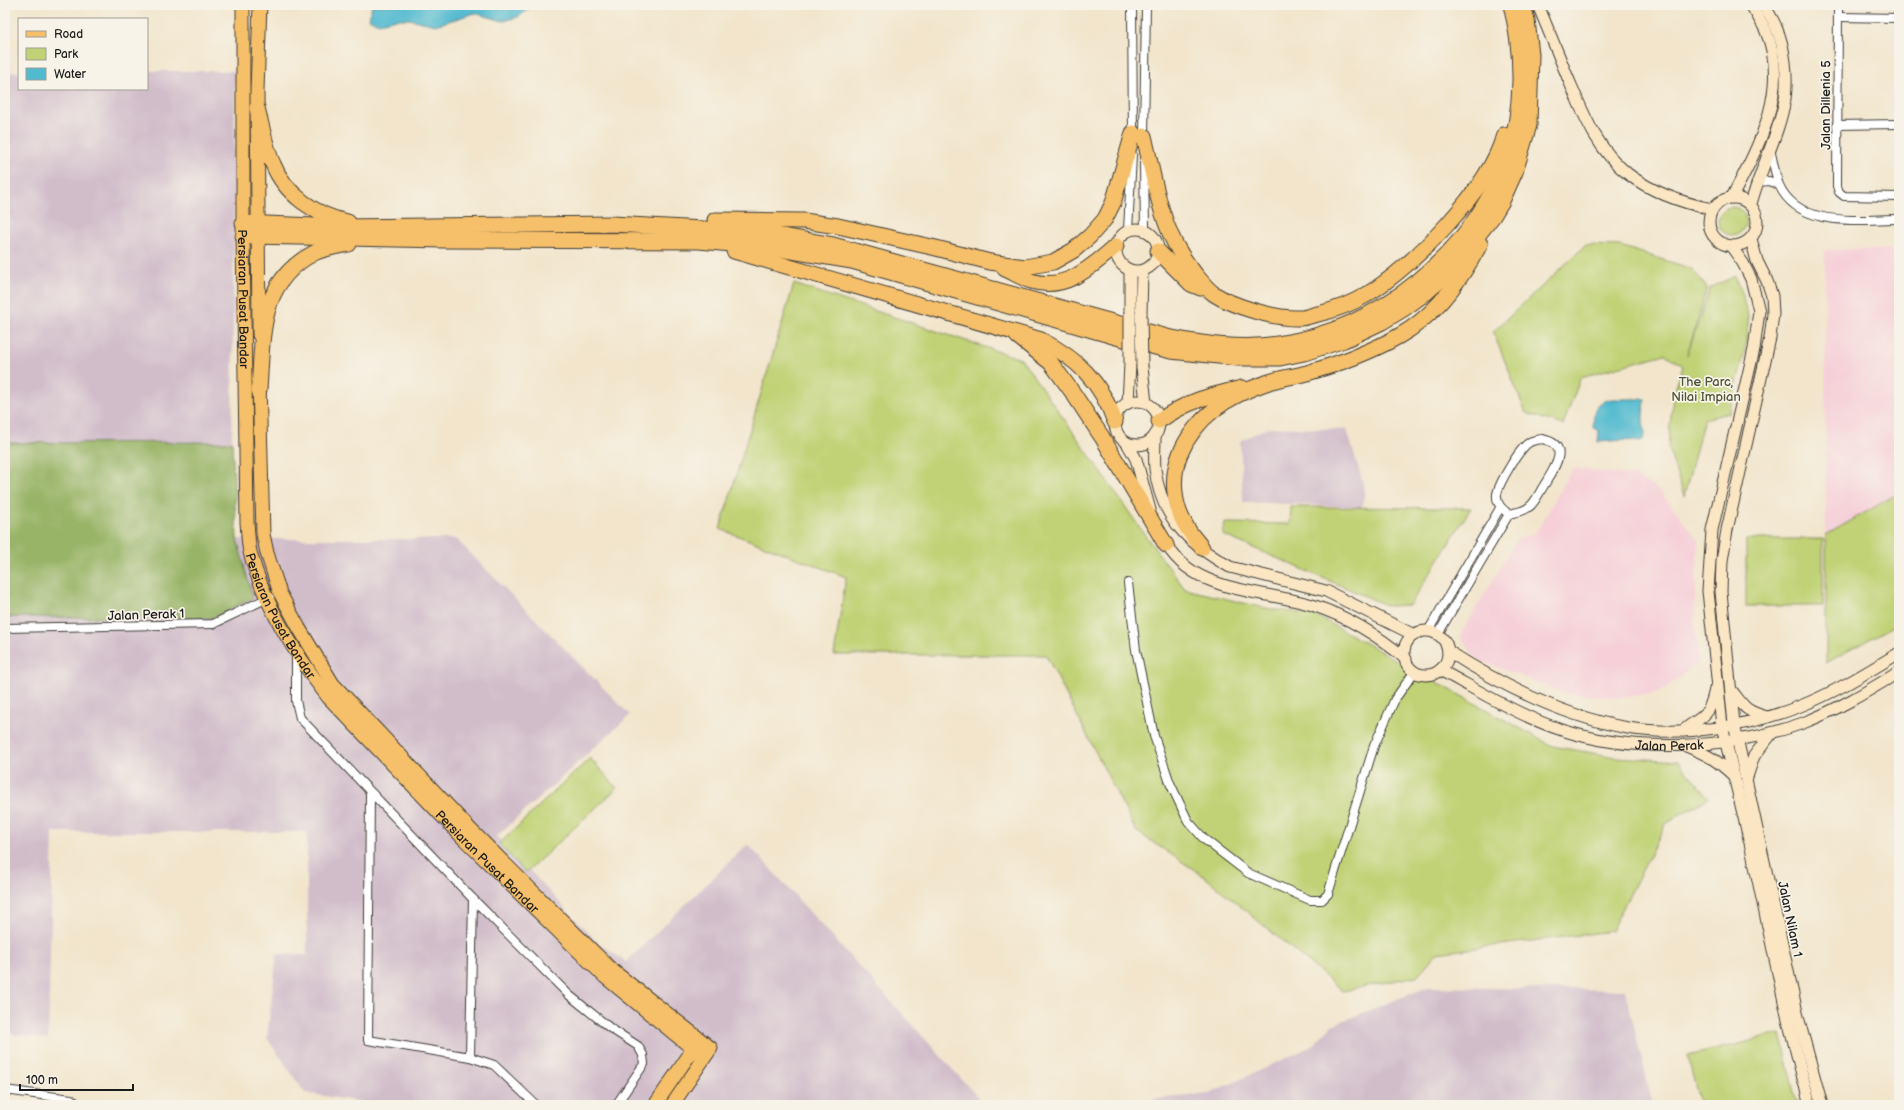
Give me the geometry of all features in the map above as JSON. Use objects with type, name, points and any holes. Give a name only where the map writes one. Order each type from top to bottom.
[{"type":"highway","points":[[612,224],[758,232],[833,245],[1167,337],[1217,346],[1255,346],[1279,344],[1330,331],[1361,318],[1413,286],[1437,265],[1463,235],[1483,206],[1500,174],[1508,153],[1518,104],[1519,56],[1511,5]]},
{"type":"highway","points":[[1157,428],[1176,409],[1193,400],[1306,373],[1346,360],[1399,336],[1419,323],[1443,301],[1470,263],[1502,201],[1515,172],[1529,124],[1531,55],[1527,20],[1523,5]]},
{"type":"highway","points":[[1158,250],[1191,284],[1241,306],[1263,312],[1301,318],[1337,309],[1365,295],[1392,277],[1423,248],[1473,194],[1502,143],[1509,117],[1518,104]]},
{"type":"highway","points":[[258,108],[273,164],[290,191],[318,212],[372,233]]},
{"type":"highway","points":[[260,390],[265,316],[270,297],[283,279],[296,265],[315,253],[372,233],[730,220],[804,221],[838,226],[990,262],[1025,267],[1053,262],[1074,250],[1090,236],[1105,219],[1113,204],[1139,135]]},
{"type":"highway","points":[[1139,135],[1168,227],[1180,254],[1213,294]]},
{"type":"highway","points":[[250,230],[699,241],[774,248],[852,261],[1120,338],[1172,351],[1231,358],[1280,358],[1304,353],[1344,340],[1382,322],[1405,308],[1427,292],[1449,272],[1493,216]]},
{"type":"highway","points":[[699,241],[946,314],[1041,340],[1059,349],[1081,366],[1108,402],[1115,422]]},
{"type":"highway","points":[[990,262],[1032,281],[1055,284],[1079,275],[1116,246]]},
{"type":"highway","points":[[1009,330],[1051,363],[1073,393],[1102,437],[1166,545]]},
{"type":"highway","points":[[1202,548],[1185,526],[1178,505],[1174,485],[1177,463],[1185,441],[1196,425],[1212,411],[1236,396],[1266,383]]},
{"type":"main road","name":"Persiaran Pusat Bandar","points":[[243,5],[250,230],[260,390],[263,534],[267,553],[280,593],[333,684],[422,779],[612,970],[708,1053],[672,1105]]},
{"type":"main road","name":"Persiaran Pusat Bandar","points":[[260,5],[258,108],[250,230],[247,522],[250,551],[266,599],[308,672],[328,697],[464,839],[605,977],[697,1044]]},
{"type":"main road","points":[[1538,5],[1585,118],[1600,145],[1627,173],[1638,182],[1673,198],[1712,210]]},
{"type":"main road","points":[[1732,197],[1752,159],[1772,104],[1775,84],[1772,56],[1765,30],[1752,5]]},
{"type":"main road","points":[[1751,204],[1756,182],[1770,147],[1785,99],[1786,76],[1776,27],[1764,5]]},
{"type":"main road","points":[[1732,197],[1739,197],[1751,204],[1758,217],[1755,232],[1751,239],[1738,246],[1731,246],[1719,241],[1710,230],[1709,224],[1712,210],[1720,201],[1732,197]]},
{"type":"main road","points":[[1128,230],[1145,230],[1155,238],[1158,250],[1154,263],[1142,271],[1130,270],[1119,260],[1116,246],[1123,234],[1128,230]]},
{"type":"main road","name":"Jalan Nilam 1","points":[[1751,239],[1757,261],[1767,281],[1772,296],[1773,314],[1770,338],[1727,530],[1722,561],[1721,592],[1734,724],[1798,1017],[1822,1105]]},
{"type":"main road","name":"Jalan Nilam 1","points":[[1731,246],[1743,263],[1751,279],[1759,311],[1754,349],[1710,542],[1708,591],[1722,726],[1788,1020],[1810,1105]]},
{"type":"main road","points":[[1128,403],[1130,364],[1130,270]]},
{"type":"main road","points":[[1142,271],[1142,367],[1146,403]]},
{"type":"main road","points":[[1134,401],[1146,403],[1155,410],[1157,428],[1155,469],[1170,517],[1185,536],[1230,567],[1326,591],[1414,635],[1433,633],[1445,642],[1448,651],[1445,665],[1440,670],[1428,675],[1415,671],[1406,659],[1385,641],[1345,619],[1316,606],[1257,594],[1204,579],[1187,567],[1166,545],[1149,506],[1136,459],[1127,443],[1118,434],[1115,422],[1119,410],[1128,403],[1134,401]]},
{"type":"main road","points":[[1127,443],[1139,445],[1151,440],[1157,428]]},
{"type":"main road","points":[[1406,659],[1406,646],[1414,635]]},
{"type":"main road","name":"Jalan Perak","points":[[1448,651],[1477,670],[1552,707],[1628,728],[1683,731],[1734,724],[1767,717],[1798,707],[1828,694],[1899,653]]},
{"type":"main road","name":"Jalan Perak","points":[[1440,670],[1516,710],[1561,730],[1598,739],[1628,744],[1685,746],[1772,733],[1836,708],[1899,672]]},
{"type":"main road","points":[[1683,731],[1690,724],[1704,716],[1711,705],[1717,682]]},
{"type":"main road","points":[[1730,690],[1744,708],[1767,717]]},
{"type":"main road","points":[[1746,780],[1754,756],[1772,733]]},
{"type":"main road","points":[[1685,746],[1712,757],[1721,763],[1734,776]]},
{"type":"main road","points":[[655,1105],[697,1044]]},
{"type":"street","points":[[1132,5],[1145,230]]},
{"type":"street","points":[[1128,230],[1139,135],[1146,5]]},
{"type":"street","name":"Jalan Dillenia 5","points":[[1838,5],[1837,186],[1842,194],[1899,197]]},
{"type":"street","points":[[1838,17],[1899,18]]},
{"type":"street","points":[[1837,125],[1899,124]]},
{"type":"street","points":[[1770,147],[1779,185],[1794,204],[1817,216],[1836,219],[1899,219]]},
{"type":"street","points":[[1756,182],[1769,181],[1779,185]]},
{"type":"street","points":[[1542,439],[1551,441],[1556,446],[1558,462],[1531,506],[1522,511],[1509,514],[1433,633],[1500,508],[1497,495],[1503,480],[1518,455],[1529,442],[1542,439]]},
{"type":"street","points":[[1500,508],[1509,514]]},
{"type":"street","points":[[1128,583],[1136,650],[1154,736],[1170,783],[1188,821],[1204,839],[1248,873],[1310,900],[1322,900],[1328,894],[1374,746],[1395,699],[1415,671]]},
{"type":"street","name":"Jalan Perak 1","points":[[5,628],[213,624],[280,593]]},
{"type":"street","points":[[296,651],[296,701],[300,718],[370,793],[427,849],[473,899],[568,995],[610,1028],[638,1046],[643,1055],[644,1064],[616,1105]]},
{"type":"street","points":[[370,793],[368,1040],[470,1057],[494,1065],[536,1105]]},
{"type":"street","points":[[470,1057],[473,899]]},
{"type":"street","points":[[5,1090],[71,1099],[75,1102],[75,1105]]},
{"type":"shaded area","points":[[148,71],[235,71],[232,442],[237,539],[456,539],[630,715],[497,836],[596,941],[626,962],[748,844],[985,1105],[381,1105],[305,1093],[267,1038],[277,954],[307,955],[307,832],[53,832],[48,1039],[5,1033],[5,72],[18,72],[18,90],[148,90]]},
{"type":"shaded area","points":[[1899,249],[1899,494],[1826,535],[1825,250]]},
{"type":"shaded area","points":[[1269,427],[1347,430],[1365,490],[1362,507],[1243,502],[1240,441]]},
{"type":"shaded area","points":[[1573,468],[1635,476],[1659,490],[1698,540],[1694,622],[1699,661],[1661,692],[1618,698],[1563,693],[1475,658],[1460,636],[1517,539],[1536,533]]},
{"type":"shaded area","points":[[1428,987],[1625,990],[1653,1105],[1129,1105],[1153,1099],[1209,1094],[1312,1046],[1332,1025]]},
{"type":"green space","points":[[1732,207],[1742,211],[1746,221],[1742,231],[1732,235],[1722,231],[1718,221],[1722,211]]},
{"type":"green space","name":"The Parc, Nilai Impian","points":[[1586,245],[1620,246],[1692,269],[1707,287],[1687,355],[1710,288],[1735,276],[1745,301],[1748,317],[1747,339],[1729,413],[1704,419],[1684,496],[1668,447],[1673,396],[1683,366],[1665,354],[1581,377],[1563,425],[1526,413],[1493,332]]},
{"type":"green space","points":[[794,284],[1021,359],[1147,538],[1185,589],[1265,608],[1315,615],[1552,746],[1616,757],[1678,761],[1709,798],[1667,822],[1611,931],[1437,953],[1417,976],[1343,991],[1205,877],[1136,831],[1046,655],[834,655],[846,577],[720,529]]},
{"type":"green space","points":[[232,442],[237,539],[253,598],[213,618],[5,617],[5,443]]},
{"type":"green space","points":[[1899,493],[1899,623],[1826,663],[1826,535]]},
{"type":"green space","points":[[1291,507],[1471,508],[1410,605],[1388,606],[1223,535],[1225,523],[1290,524]]},
{"type":"green space","points":[[1746,539],[1823,539],[1823,606],[1746,606]]},
{"type":"green space","points":[[590,758],[617,788],[527,872],[524,871],[499,844]]},
{"type":"green space","points":[[1780,1034],[1797,1105],[1700,1105],[1688,1056]]},
{"type":"water","points":[[372,5],[530,5],[528,10],[518,17],[503,21],[475,13],[436,25],[409,19],[396,19],[379,23],[369,19]]},
{"type":"water","points":[[1611,399],[1645,399],[1643,418],[1645,435],[1641,442],[1625,440],[1598,442],[1599,430],[1593,428],[1594,412],[1597,406]]}]
